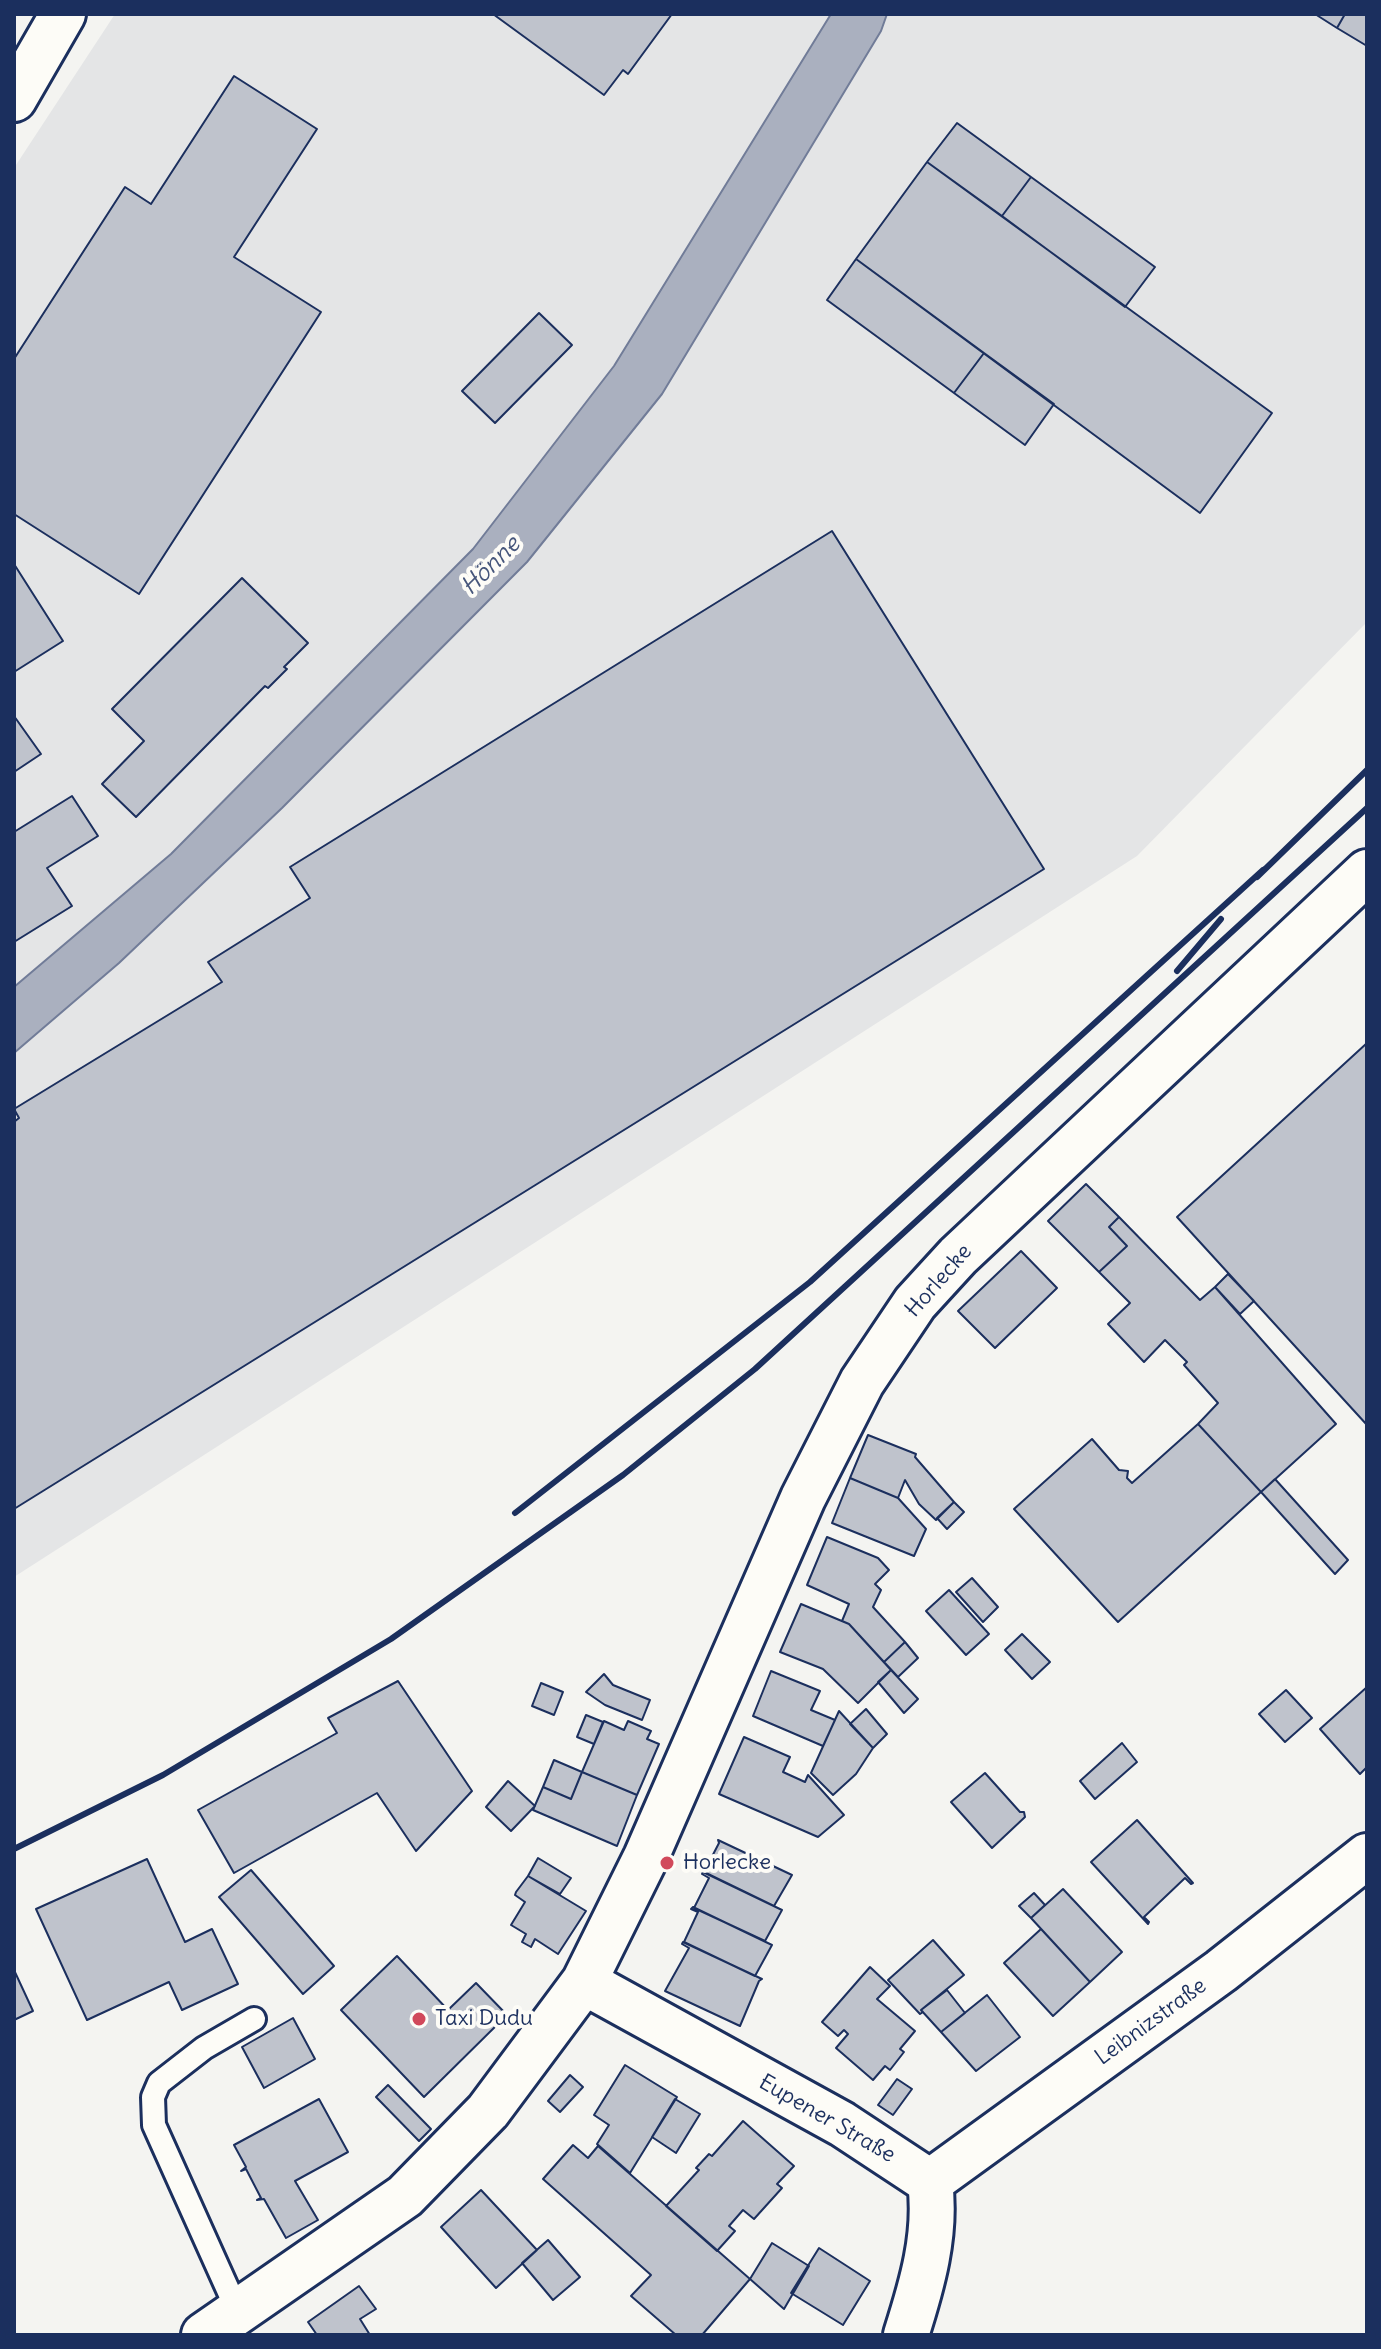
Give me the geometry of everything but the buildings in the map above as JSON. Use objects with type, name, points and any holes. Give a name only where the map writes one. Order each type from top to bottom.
[{"type":"street","points":[[14,99],[63,14]]},
{"type":"street","name":"Horlecke","points":[[221,2324],[405,2196],[488,2111],[584,1982],[646,1857],[803,1498],[862,1382],[915,1303],[958,1256],[1367,872]]},
{"type":"street","name":"Leibnizstraße","points":[[930,2182],[1221,1971],[1367,1856]]},
{"type":"street","name":"Eupener Straße","points":[[584,1982],[842,2124],[930,2182]]},
{"type":"street","points":[[906,2335],[928,2257],[934,2210],[930,2182]]},
{"type":"lane","points":[[221,2324],[154,2125],[153,2097],[159,2083],[170,2074],[204,2048],[254,2019]]},
{"type":"shaded area","points":[[115,14],[1367,14],[1367,622],[1137,856],[14,1577],[14,168]]},
{"type":"water","name":"Hönne","points":[[831,14],[887,14],[881,31],[662,394],[527,562],[282,808],[119,963],[14,1053],[14,987],[171,854],[473,549],[614,366]]},
{"type":"railway","points":[[1257,877],[1367,770]]},
{"type":"railway","points":[[14,1849],[163,1775],[391,1639],[623,1475],[755,1369],[1367,808]]},
{"type":"railway","points":[[515,1513],[810,1282],[1263,870]]},
{"type":"railway","points":[[1177,971],[1221,919]]},
{"type":"place","name":"Horlecke","points":[[667,1863]]},
{"type":"place","name":"Taxi Dudu","points":[[419,2019]]}]
